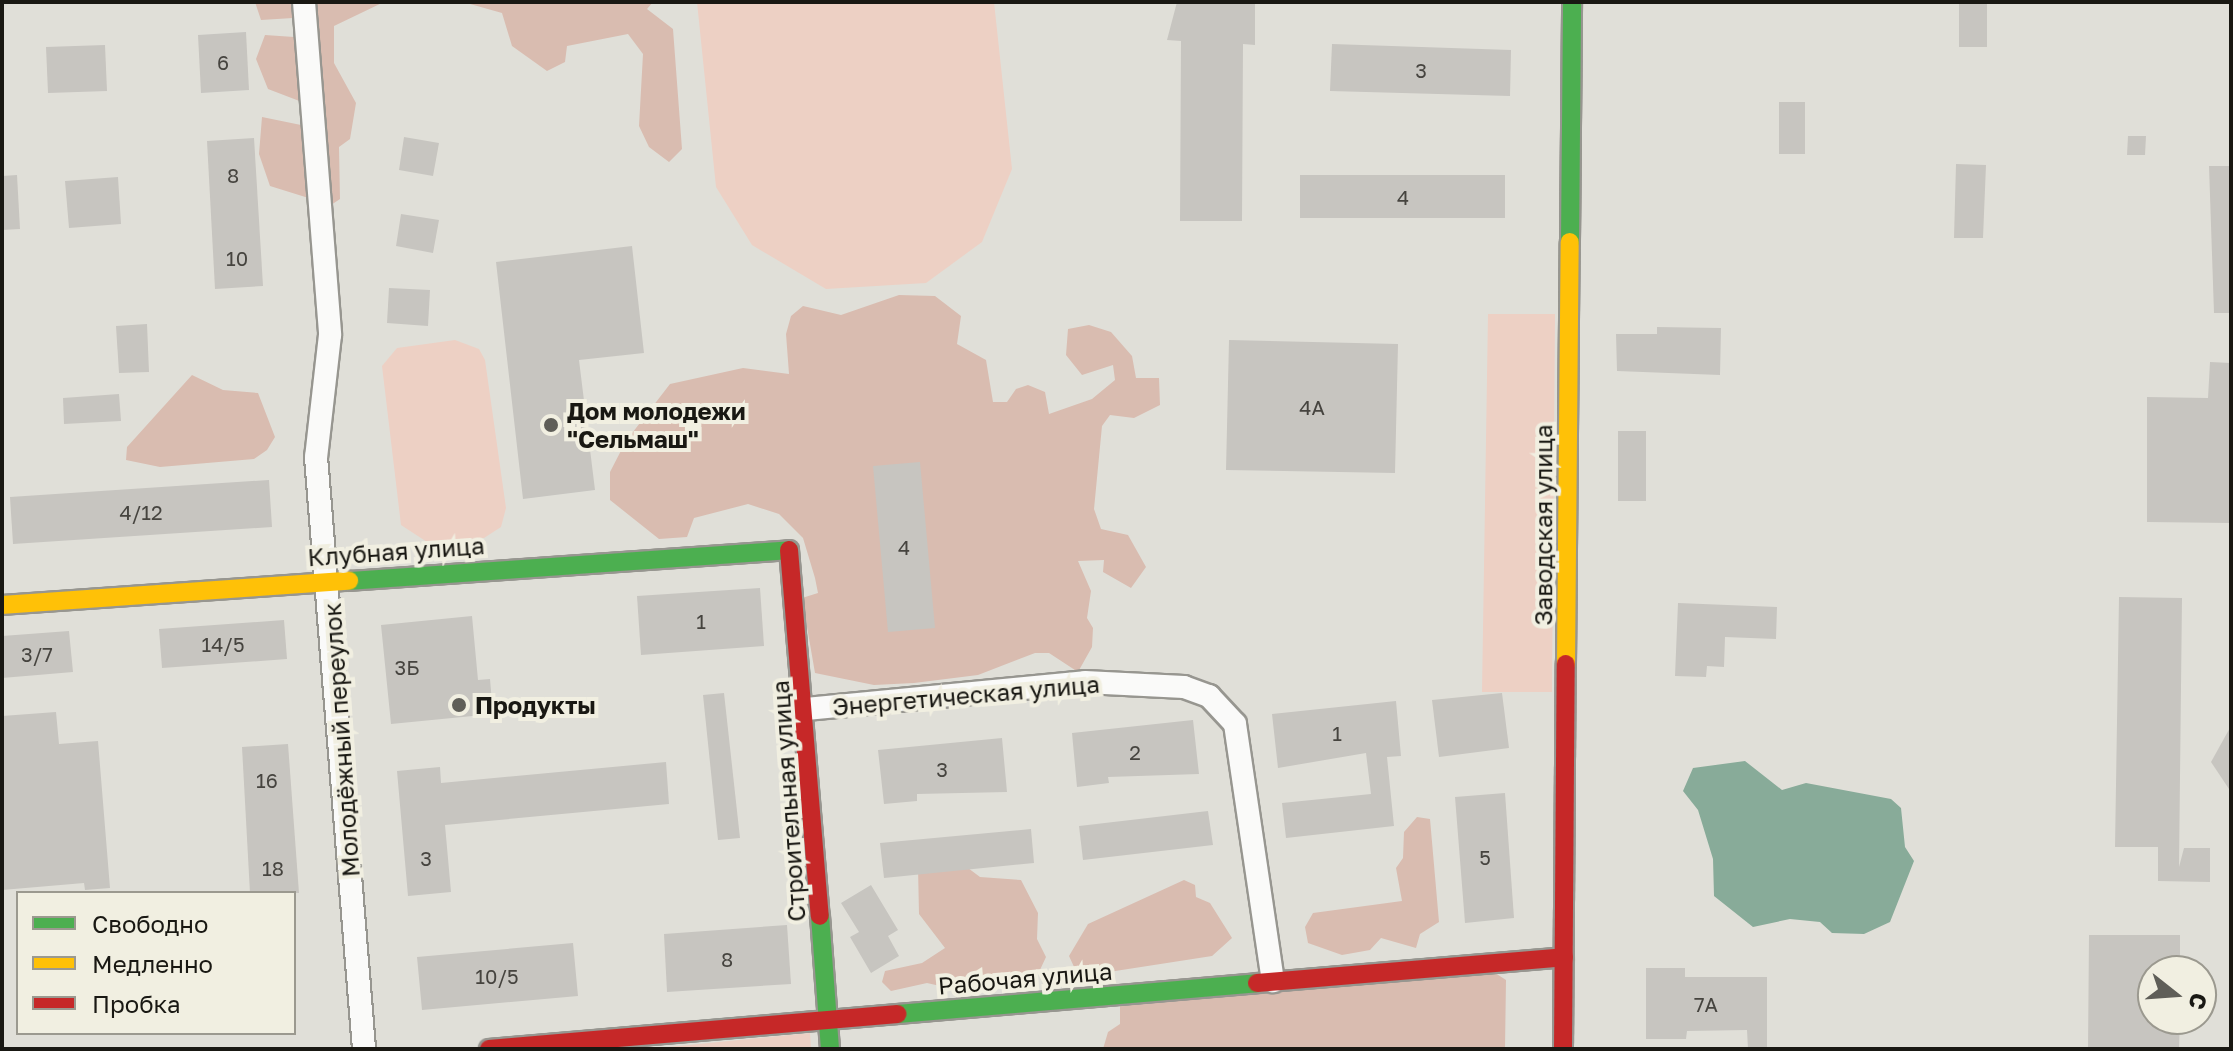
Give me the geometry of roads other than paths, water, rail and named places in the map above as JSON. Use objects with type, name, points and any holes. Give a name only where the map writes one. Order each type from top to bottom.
[{"type":"street","name":"Молодёжный переулок","points":[[304,2],[330,335],[316,457],[364,1049]]},
{"type":"street","name":"Заводская улица","points":[[1563,1049],[1572,2]]},
{"type":"street","name":"Клубная улица","points":[[2,605],[328,579],[793,550]]},
{"type":"street","name":"Строительная улица","points":[[793,550],[830,1049]]},
{"type":"street","name":"Энергетическая улица","points":[[806,709],[1085,682],[1184,687],[1209,696],[1235,724],[1273,981]]},
{"type":"street","name":"Рабочая улица","points":[[489,1049],[1564,957]]},
{"type":"place","name":"Дом молодежи \"Сельмаш\"","points":[[551,425]]},
{"type":"place","name":"Продукты","points":[[459,705]]}]
